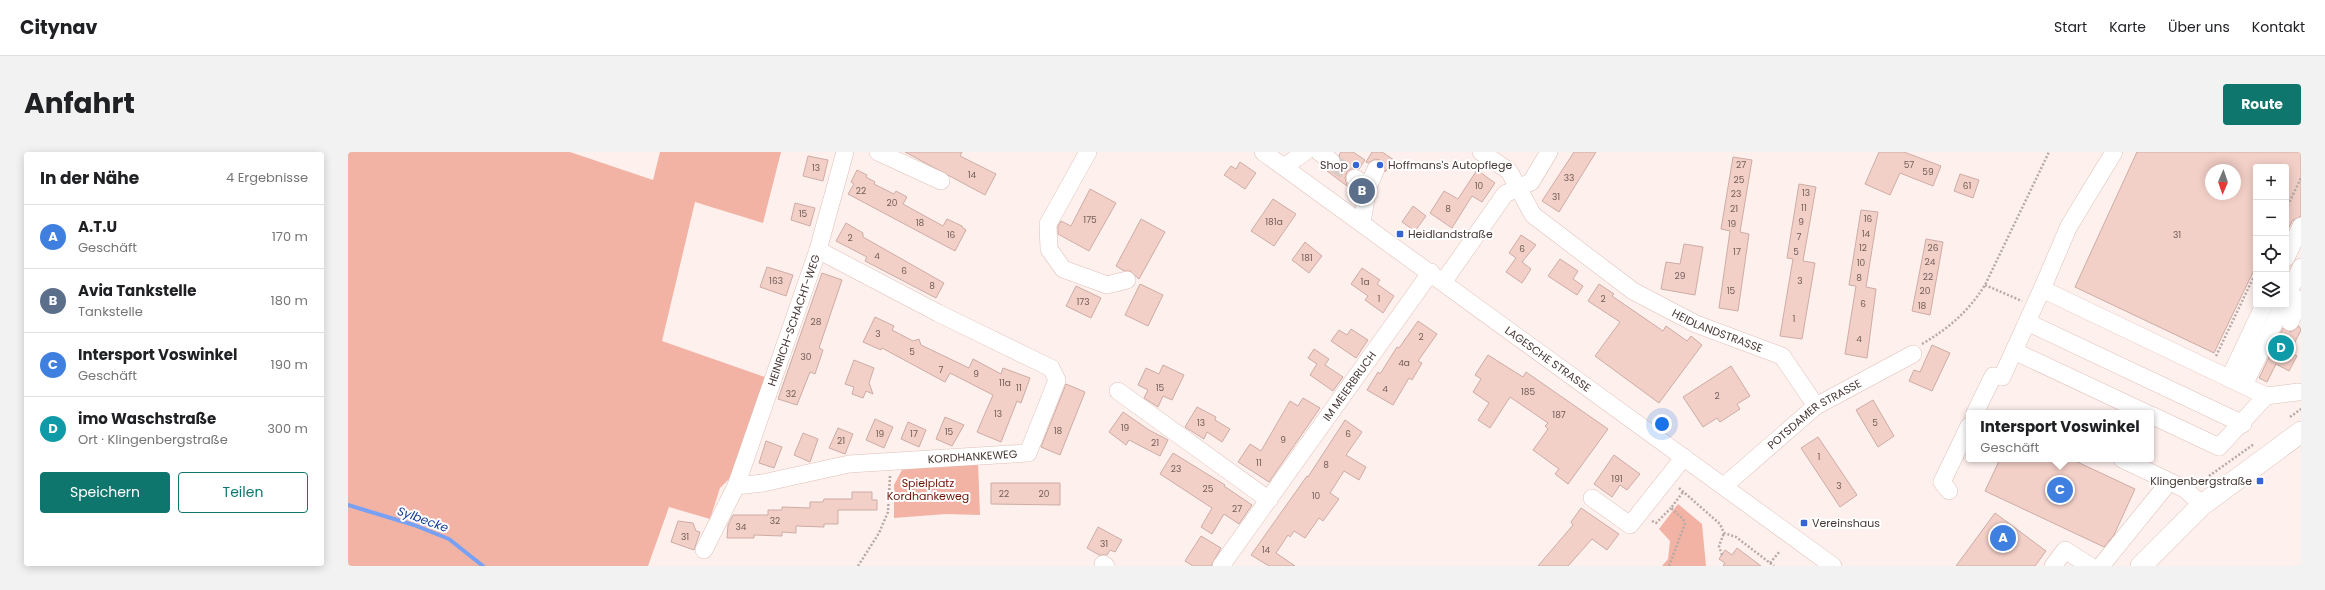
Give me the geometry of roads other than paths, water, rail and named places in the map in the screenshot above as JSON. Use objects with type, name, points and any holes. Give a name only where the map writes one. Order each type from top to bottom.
[{"type":"main road","points":[[2140,566],[2202,506],[2301,432]]},
{"type":"street","name":"HEINRICH-SCHACHT-WEG","points":[[704,550],[736,486],[818,250],[845,152]]},
{"type":"street","points":[[878,152],[941,181]]},
{"type":"street","points":[[1088,152],[1048,224],[1049,249],[1063,270],[1107,285],[1127,280]]},
{"type":"street","name":"LAGESCHE STRASSE","points":[[1263,152],[1438,277],[1833,566]]},
{"type":"street","points":[[1284,167],[1305,152]]},
{"type":"street","name":"HEIDLANDSTRASSE","points":[[1481,152],[1509,171],[1533,215],[1633,290],[1696,324],[1782,356],[1816,406]]},
{"type":"street","points":[[1438,277],[1505,194],[1531,182],[1549,152]]},
{"type":"street","points":[[1976,410],[1993,376],[2002,377],[2069,226],[2114,152]]},
{"type":"street","points":[[1362,222],[1361,182],[1376,169]]},
{"type":"street","points":[[2289,252],[2301,226]]},
{"type":"street","name":"KORDHANKEWEG","points":[[736,486],[763,483],[849,464],[890,460],[1002,456],[1028,453],[1057,380],[1052,368],[938,313],[818,250]]},
{"type":"street","points":[[2289,292],[2301,267]]},
{"type":"street","name":"IM MEIERBRUCH","points":[[1221,566],[1269,500],[1438,277]]},
{"type":"street","points":[[2042,289],[2266,396],[2300,391]]},
{"type":"street","points":[[2290,322],[2301,298]]},
{"type":"street","points":[[2237,381],[2263,308]]},
{"type":"street","points":[[2237,381],[2281,308]]},
{"type":"street","points":[[2027,322],[2243,424]]},
{"type":"street","points":[[2014,351],[2140,410]]},
{"type":"street","name":"POTSDAMER STRASSE","points":[[1724,486],[1816,406],[1914,354]]},
{"type":"street","points":[[1118,391],[1269,500]]},
{"type":"street","points":[[2154,416],[2219,447],[2243,424],[2266,396]]},
{"type":"street","points":[[1949,491],[1942,482],[1966,432]]},
{"type":"street","points":[[1592,498],[1630,525],[1684,457]]},
{"type":"street","points":[[2128,462],[2184,489],[2202,506]]},
{"type":"street","points":[[2101,566],[2169,482]]},
{"type":"street","points":[[2053,566],[2065,550],[2090,566]]},
{"type":"waterway","name":"Sylbecke","points":[[348,505],[414,525],[449,539],[483,566]]},
{"type":"tunnel","points":[[1331,161],[1355,178]]},
{"type":"place","name":"Shop","points":[[1356,165]]},
{"type":"place","name":"Hoffmans's Autopflege","points":[[1380,165]]},
{"type":"place","name":"Avia Tankstelle","points":[[1362,191]]},
{"type":"place","name":"Heidlandstraße","points":[[1400,234]]},
{"type":"place","name":"imo Waschstraße","points":[[2281,348]]},
{"type":"place","name":"Klingenbergstraße","points":[[2260,481]]},
{"type":"place","name":"Intersport Voswinkel","points":[[2060,490]]},
{"type":"place","name":"Vereinshaus","points":[[1804,523]]},
{"type":"place","name":"A.T.U","points":[[2003,538]]},
{"type":"park label","name":"Spielplatz Kordhankeweg","points":[[928,489]]}]
